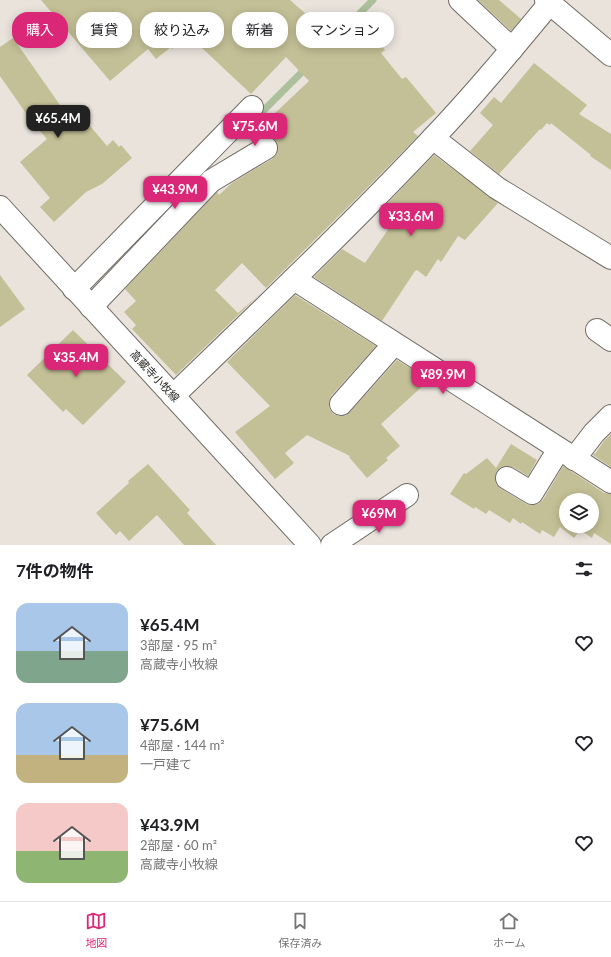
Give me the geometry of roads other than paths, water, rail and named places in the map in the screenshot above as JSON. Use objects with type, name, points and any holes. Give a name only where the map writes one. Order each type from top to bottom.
[{"type":"street","points":[[460,0],[512,49]]},
{"type":"street","points":[[173,396],[294,279],[433,138],[512,49],[548,2],[611,55]]},
{"type":"street","points":[[74,289],[252,107]]},
{"type":"street","points":[[433,138],[497,188],[611,258]]},
{"type":"street","points":[[91,307],[211,181],[266,148]]},
{"type":"street","name":"高蔵寺小牧線","points":[[0,207],[310,545]]},
{"type":"street","points":[[294,279],[611,482]]},
{"type":"street","points":[[341,404],[394,344]]},
{"type":"street","points":[[507,478],[532,493],[567,454],[594,434],[611,416]]},
{"type":"street","points":[[332,545],[407,495]]},
{"type":"waterway","points":[[361,12],[373,0]]},
{"type":"waterway","points":[[255,119],[307,67]]}]
